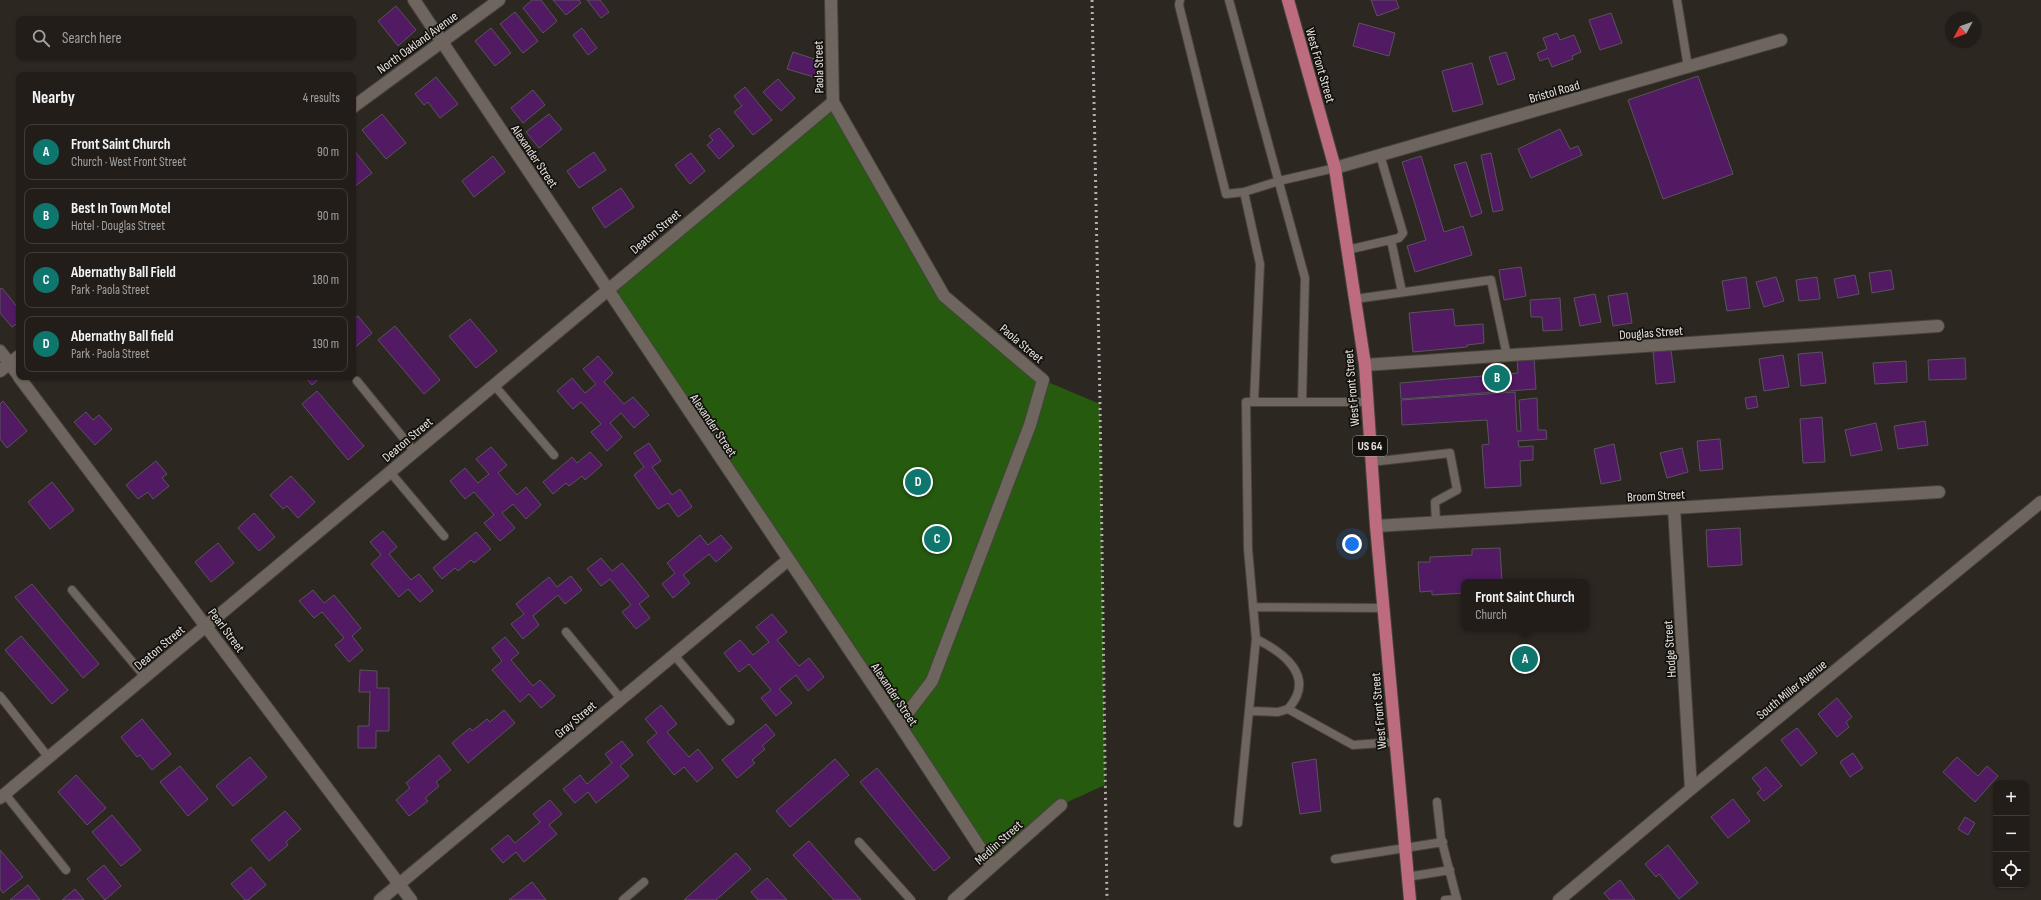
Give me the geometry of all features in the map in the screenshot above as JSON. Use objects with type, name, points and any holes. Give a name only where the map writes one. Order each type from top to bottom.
[{"type":"main road","name":"West Front Street","points":[[1288,0],[1335,168],[1365,365],[1376,526],[1410,900]]},
{"type":"street","name":"Alexander Street","points":[[414,0],[899,724],[992,866]]},
{"type":"street","name":"North Oakland Avenue","points":[[356,105],[499,0]]},
{"type":"street","name":"Paola Street","points":[[831,0],[833,102],[944,296],[1043,380],[1030,425],[932,681],[899,724]]},
{"type":"street","name":"Bristol Road","points":[[1335,168],[1781,40]]},
{"type":"street","name":"Deaton Street","points":[[2,796],[833,102]]},
{"type":"street","name":"Douglas Street","points":[[1365,365],[1938,326]]},
{"type":"street","name":"Pearl Street","points":[[0,351],[16,373]]},
{"type":"street","name":"Pearl Street","points":[[21,380],[411,900]]},
{"type":"street","name":"Broom Street","points":[[1376,526],[1939,492]]},
{"type":"street","name":"South Miller Avenue","points":[[1559,900],[2041,502]]},
{"type":"street","name":"Hodge Street","points":[[1674,508],[1692,789]]},
{"type":"street","name":"Gray Street","points":[[380,900],[788,560]]},
{"type":"street","name":"Medlin Street","points":[[956,900],[1061,805]]},
{"type":"lane","points":[[1180,0],[1179,5],[1226,194],[1244,192],[1279,181],[1335,168]]},
{"type":"lane","points":[[1229,0],[1305,278],[1302,402]]},
{"type":"lane","points":[[1677,0],[1688,67]]},
{"type":"lane","points":[[1348,250],[1399,238],[1403,233],[1380,155]]},
{"type":"lane","points":[[1244,192],[1260,264],[1254,402]]},
{"type":"lane","points":[[1391,240],[1402,292]]},
{"type":"lane","points":[[1355,299],[1490,280],[1507,356]]},
{"type":"lane","points":[[357,382],[414,451]]},
{"type":"lane","points":[[494,385],[554,455]]},
{"type":"lane","points":[[1238,822],[1256,639],[1248,549],[1246,402],[1367,402]]},
{"type":"lane","points":[[1371,462],[1450,452],[1457,490],[1435,502],[1436,523]]},
{"type":"lane","points":[[390,472],[444,536]]},
{"type":"lane","points":[[72,590],[145,677]]},
{"type":"lane","points":[[1253,607],[1383,608]]},
{"type":"lane","points":[[566,632],[622,699]]},
{"type":"lane","points":[[1250,711],[1278,712],[1288,709],[1293,703],[1297,694],[1298,682],[1296,670],[1278,650],[1256,639]]},
{"type":"lane","points":[[674,655],[730,721]]},
{"type":"lane","points":[[0,696],[49,758]]},
{"type":"lane","points":[[1288,709],[1353,745],[1395,742]]},
{"type":"lane","points":[[2,796],[66,870]]},
{"type":"lane","points":[[1437,802],[1443,842],[1457,899],[1445,900]]},
{"type":"lane","points":[[859,842],[911,900]]},
{"type":"lane","points":[[1335,860],[1443,842]]},
{"type":"lane","points":[[1407,877],[1450,870]]},
{"type":"lane","points":[[623,900],[644,882]]},
{"type":"green space","points":[[833,102],[944,296],[1043,380],[1100,404],[1105,785],[1061,805],[992,866],[607,289]]},
{"type":"building","points":[[532,0],[541,0],[557,21],[543,33],[523,8]]},
{"type":"building","points":[[553,0],[579,0],[581,3],[566,15]]},
{"type":"building","points":[[587,0],[600,0],[609,12],[601,18]]},
{"type":"building","points":[[1371,0],[1396,0],[1399,8],[1377,16]]},
{"type":"building","points":[[396,6],[416,30],[398,46],[378,21]]},
{"type":"building","points":[[515,12],[538,41],[523,53],[500,24]]},
{"type":"building","points":[[1611,13],[1622,43],[1600,50],[1589,20]]},
{"type":"building","points":[[1359,23],[1395,33],[1389,56],[1353,46]]},
{"type":"building","points":[[491,28],[511,53],[495,66],[475,41]]},
{"type":"building","points":[[582,28],[597,48],[588,55],[573,35]]},
{"type":"building","points":[[1557,33],[1560,40],[1574,35],[1581,52],[1572,56],[1573,59],[1552,67],[1548,58],[1540,61],[1537,53],[1547,49],[1543,38]]},
{"type":"building","points":[[793,52],[820,61],[814,77],[787,69]]},
{"type":"building","points":[[1506,52],[1515,79],[1498,85],[1489,57]]},
{"type":"building","points":[[1472,63],[1483,104],[1453,112],[1442,71]]},
{"type":"building","points":[[1698,76],[1733,174],[1663,199],[1628,100]]},
{"type":"building","points":[[436,77],[458,104],[440,118],[428,102],[424,105],[415,94]]},
{"type":"building","points":[[778,79],[795,98],[781,111],[763,92]]},
{"type":"building","points":[[745,87],[772,120],[753,135],[734,112],[742,106],[734,96]]},
{"type":"building","points":[[533,90],[545,105],[523,123],[511,108]]},
{"type":"building","points":[[382,114],[406,143],[386,159],[362,130]]},
{"type":"building","points":[[549,114],[562,129],[539,148],[526,132]]},
{"type":"building","points":[[719,128],[734,146],[719,159],[707,145],[713,140],[709,136]]},
{"type":"building","points":[[1560,129],[1570,149],[1578,146],[1582,155],[1531,178],[1518,149]]},
{"type":"building","points":[[594,152],[606,170],[579,188],[567,171]]},
{"type":"building","points":[[356,153],[372,173],[356,185]]},
{"type":"building","points":[[691,153],[705,171],[690,184],[675,165]]},
{"type":"building","points":[[1491,153],[1503,210],[1493,212],[1481,155]]},
{"type":"building","points":[[493,156],[505,172],[474,197],[462,181]]},
{"type":"building","points":[[1421,156],[1444,232],[1463,226],[1472,255],[1415,272],[1407,246],[1426,240],[1402,162]]},
{"type":"building","points":[[1466,162],[1482,213],[1471,217],[1454,165]]},
{"type":"building","points":[[621,188],[634,207],[605,228],[592,208]]},
{"type":"building","points":[[1521,267],[1526,296],[1504,300],[1499,270]]},
{"type":"building","points":[[1891,270],[1894,289],[1872,293],[1869,273]]},
{"type":"building","points":[[1855,275],[1859,294],[1838,298],[1834,279]]},
{"type":"building","points":[[1746,277],[1750,308],[1727,311],[1722,281]]},
{"type":"building","points":[[1776,277],[1784,301],[1764,307],[1756,282]]},
{"type":"building","points":[[1817,277],[1820,299],[1799,301],[1796,280]]},
{"type":"building","points":[[2,288],[16,305],[16,324],[12,327],[0,313],[0,289]]},
{"type":"building","points":[[1627,293],[1632,323],[1613,326],[1608,296]]},
{"type":"building","points":[[1595,294],[1601,322],[1580,326],[1574,298]]},
{"type":"building","points":[[1560,298],[1562,330],[1543,331],[1542,317],[1531,317],[1530,300]]},
{"type":"building","points":[[1453,309],[1455,326],[1483,324],[1484,343],[1467,345],[1467,347],[1413,352],[1409,313]]},
{"type":"building","points":[[358,316],[372,333],[356,346],[356,318]]},
{"type":"building","points":[[470,319],[497,351],[476,368],[449,336]]},
{"type":"building","points":[[395,326],[440,380],[424,394],[378,340]]},
{"type":"building","points":[[1671,350],[1675,382],[1656,384],[1653,352]]},
{"type":"building","points":[[1822,352],[1826,383],[1801,386],[1798,354]]},
{"type":"building","points":[[1783,355],[1789,387],[1764,391],[1759,359]]},
{"type":"building","points":[[598,356],[613,373],[604,382],[624,404],[633,397],[649,415],[634,428],[621,413],[610,423],[622,437],[607,451],[591,432],[601,424],[581,402],[573,409],[557,391],[572,378],[585,393],[596,384],[583,369]]},
{"type":"building","points":[[1534,357],[1536,389],[1401,399],[1400,383],[1518,373],[1517,358]]},
{"type":"building","points":[[1965,358],[1966,379],[1929,380],[1928,360]]},
{"type":"building","points":[[1906,361],[1907,382],[1875,384],[1873,363]]},
{"type":"building","points":[[308,380],[318,380],[312,385]]},
{"type":"building","points":[[317,391],[364,446],[348,460],[302,404]]},
{"type":"building","points":[[1515,392],[1517,431],[1521,431],[1519,400],[1537,398],[1538,430],[1546,430],[1547,439],[1518,441],[1519,447],[1533,446],[1533,460],[1520,461],[1521,486],[1485,488],[1482,445],[1489,444],[1487,420],[1402,425],[1401,400]]},
{"type":"building","points":[[1756,396],[1758,407],[1747,409],[1745,398]]},
{"type":"building","points":[[3,401],[27,431],[7,448],[0,439],[0,404]]},
{"type":"building","points":[[86,412],[93,420],[99,415],[112,429],[95,445],[74,422]]},
{"type":"building","points":[[1822,417],[1825,462],[1803,463],[1800,419]]},
{"type":"building","points":[[1925,421],[1928,445],[1898,449],[1894,426]]},
{"type":"building","points":[[1876,423],[1882,450],[1851,456],[1845,430]]},
{"type":"building","points":[[1720,439],[1723,469],[1700,471],[1697,441]]},
{"type":"building","points":[[649,443],[661,461],[652,467],[672,495],[680,489],[692,507],[678,517],[668,503],[658,509],[634,475],[644,467],[634,453]]},
{"type":"building","points":[[1614,444],[1621,480],[1601,484],[1594,449]]},
{"type":"building","points":[[491,447],[507,465],[498,473],[517,495],[526,487],[541,505],[526,519],[513,504],[502,513],[515,528],[500,541],[484,523],[494,515],[474,492],[465,499],[450,481],[465,468],[478,483],[489,474],[476,459]]},
{"type":"building","points":[[1682,448],[1688,472],[1667,478],[1660,453]]},
{"type":"building","points":[[590,452],[602,465],[585,480],[582,476],[569,486],[566,483],[553,494],[543,482],[572,457],[577,463]]},
{"type":"building","points":[[156,461],[167,474],[162,478],[169,486],[153,499],[148,492],[138,499],[126,485]]},
{"type":"building","points":[[291,476],[315,502],[298,518],[287,506],[283,509],[270,495]]},
{"type":"building","points":[[52,482],[74,510],[50,529],[28,502]]},
{"type":"building","points":[[254,513],[275,537],[259,551],[238,528]]},
{"type":"building","points":[[1740,528],[1742,565],[1708,567],[1706,530]]},
{"type":"building","points":[[383,531],[397,547],[389,554],[411,580],[419,574],[433,591],[420,602],[408,589],[399,597],[371,564],[381,555],[370,542]]},
{"type":"building","points":[[476,532],[491,549],[474,563],[471,560],[458,571],[455,568],[442,579],[433,568]]},
{"type":"building","points":[[700,535],[708,545],[721,535],[732,548],[716,562],[709,554],[683,575],[690,583],[673,598],[662,584],[675,573],[667,563]]},
{"type":"building","points":[[218,543],[234,563],[211,582],[195,562]]},
{"type":"building","points":[[1500,548],[1502,579],[1461,579],[1461,593],[1432,595],[1432,591],[1420,592],[1418,562],[1430,562],[1430,557],[1472,555],[1472,549]]},
{"type":"building","points":[[601,558],[612,571],[622,563],[649,596],[639,604],[650,618],[636,629],[622,612],[631,605],[610,579],[601,586],[587,569]]},
{"type":"building","points":[[571,576],[582,590],[565,604],[558,595],[533,616],[539,625],[523,639],[511,624],[524,614],[516,604],[549,577],[557,587]]},
{"type":"building","points":[[32,584],[99,664],[83,678],[15,597]]},
{"type":"building","points":[[313,590],[324,603],[334,595],[361,628],[352,636],[363,650],[349,662],[335,645],[344,638],[322,612],[314,618],[299,601]]},
{"type":"building","points":[[772,614],[787,632],[777,640],[799,666],[809,658],[824,677],[808,691],[796,675],[779,689],[792,703],[776,716],[761,698],[771,690],[749,664],[739,672],[724,653],[740,640],[753,655],[769,642],[756,627]]},
{"type":"building","points":[[21,636],[68,690],[52,704],[5,650]]},
{"type":"building","points":[[505,637],[519,653],[511,660],[533,686],[540,680],[555,696],[541,708],[529,694],[520,702],[492,670],[502,661],[492,648]]},
{"type":"building","points":[[360,670],[377,671],[377,688],[389,688],[389,731],[376,731],[376,748],[358,748],[358,726],[369,726],[370,692],[359,692]]},
{"type":"building","points":[[1837,698],[1852,717],[1846,722],[1849,727],[1837,737],[1818,714]]},
{"type":"building","points":[[661,705],[677,724],[667,732],[689,757],[698,749],[713,768],[697,782],[684,767],[674,775],[647,742],[657,733],[645,719]]},
{"type":"building","points":[[504,710],[515,723],[468,763],[452,743],[470,728],[472,731],[487,719],[490,722]]},
{"type":"building","points":[[142,719],[171,754],[152,770],[140,755],[137,757],[121,737]]},
{"type":"building","points":[[766,724],[775,735],[762,746],[765,749],[752,760],[755,763],[737,778],[722,760]]},
{"type":"building","points":[[1797,728],[1817,753],[1801,766],[1781,740]]},
{"type":"building","points":[[622,741],[633,755],[620,766],[629,776],[596,803],[588,792],[575,803],[563,789],[580,775],[587,784],[612,763],[605,754]]},
{"type":"building","points":[[1853,753],[1863,768],[1850,777],[1840,762]]},
{"type":"building","points":[[439,755],[451,770],[436,782],[439,786],[425,798],[428,801],[409,816],[396,800],[410,788],[406,783]]},
{"type":"building","points":[[250,757],[267,777],[233,806],[216,786]]},
{"type":"building","points":[[1957,757],[1978,776],[1987,766],[1998,776],[1975,802],[1943,772]]},
{"type":"building","points":[[835,759],[849,775],[790,827],[776,811]]},
{"type":"building","points":[[1316,759],[1321,811],[1300,814],[1292,763]]},
{"type":"building","points":[[180,766],[208,799],[188,816],[160,782]]},
{"type":"building","points":[[1766,767],[1782,786],[1764,801],[1757,793],[1761,789],[1752,778]]},
{"type":"building","points":[[877,768],[950,858],[934,871],[860,782]]},
{"type":"building","points":[[76,775],[106,808],[87,825],[58,792]]},
{"type":"building","points":[[1733,799],[1750,821],[1728,838],[1711,817]]},
{"type":"building","points":[[550,800],[562,814],[549,825],[557,834],[524,862],[516,852],[503,863],[491,849],[508,835],[515,843],[540,822],[533,814]]},
{"type":"building","points":[[285,811],[301,829],[286,842],[288,845],[269,861],[251,840]]},
{"type":"building","points":[[112,815],[141,850],[121,866],[92,832]]},
{"type":"building","points":[[1965,817],[1975,823],[1968,835],[1958,829]]},
{"type":"building","points":[[809,841],[861,900],[834,900],[793,855]]},
{"type":"building","points":[[1668,845],[1698,883],[1679,899],[1659,874],[1656,877],[1645,864]]},
{"type":"building","points":[[0,850],[23,877],[3,893],[0,889]]},
{"type":"building","points":[[736,853],[751,869],[716,900],[684,900]]},
{"type":"building","points":[[104,865],[121,886],[105,900],[87,879]]},
{"type":"building","points":[[251,867],[266,885],[248,900],[245,900],[231,884]]},
{"type":"building","points":[[767,878],[787,900],[758,900],[751,892]]},
{"type":"building","points":[[1620,880],[1635,900],[1610,900],[1604,893]]},
{"type":"building","points":[[532,882],[546,900],[509,900]]},
{"type":"building","points":[[28,885],[40,900],[10,900]]},
{"type":"building","points":[[75,889],[84,900],[62,900]]},
{"type":"railway","points":[[1092,0],[1100,404],[1107,900]]},
{"type":"place","name":"Best In Town Motel","points":[[1497,378]]},
{"type":"place","name":"Abernathy Ball field","points":[[918,482]]},
{"type":"place","name":"Abernathy Ball Field","points":[[937,539]]},
{"type":"place","name":"Front Saint Church","points":[[1525,659]]}]
